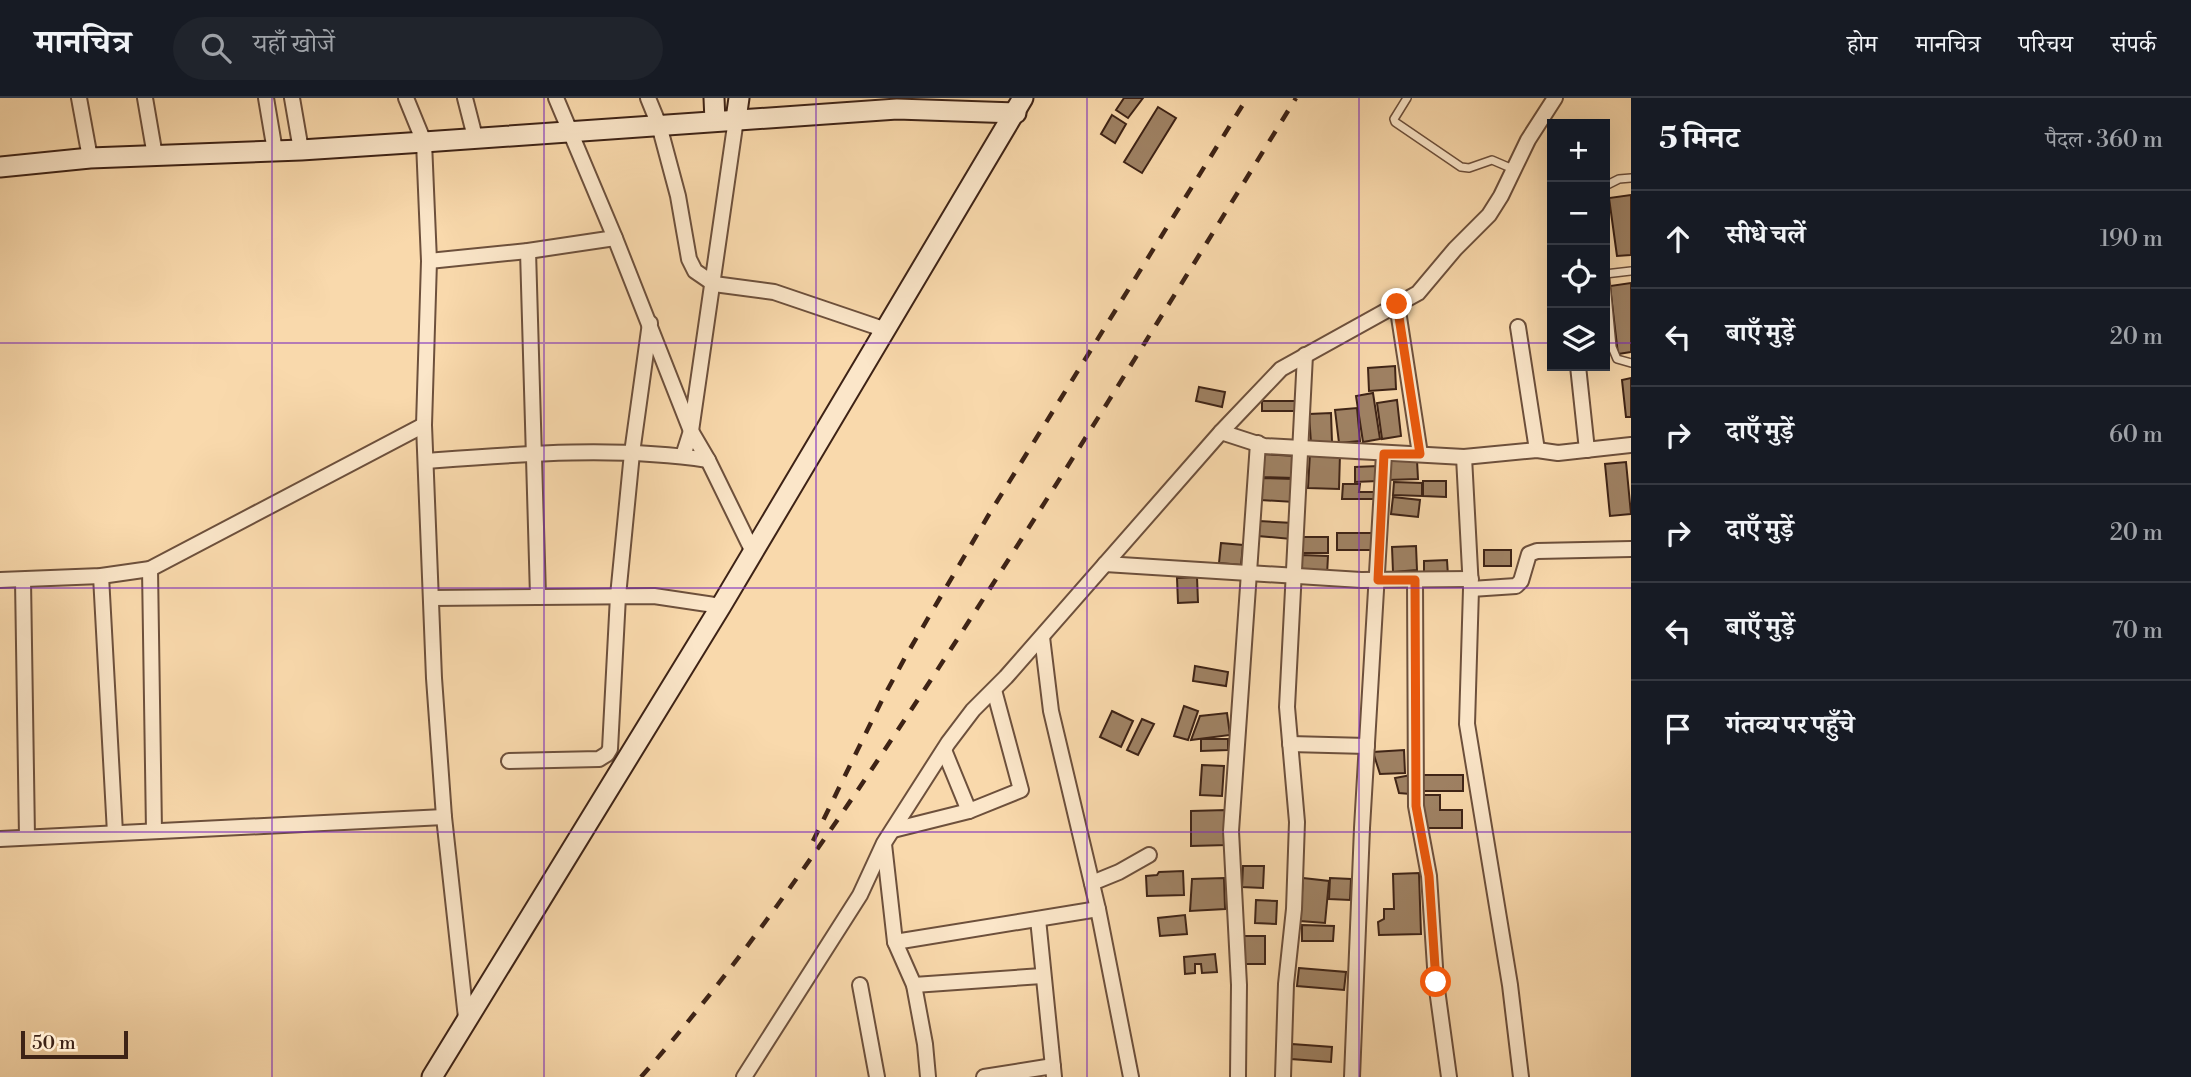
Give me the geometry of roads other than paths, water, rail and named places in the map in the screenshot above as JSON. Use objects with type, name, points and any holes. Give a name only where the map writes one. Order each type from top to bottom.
[{"type":"street","points":[[79,98],[90,158]]},
{"type":"street","points":[[145,98],[155,156]]},
{"type":"street","points":[[266,98],[275,150]]},
{"type":"street","points":[[292,98],[301,150]]},
{"type":"street","points":[[406,98],[424,142],[429,261],[424,425],[434,678],[444,817],[467,1018]]},
{"type":"street","points":[[465,98],[475,137]]},
{"type":"street","points":[[556,98],[650,323],[691,431],[753,552]]},
{"type":"street","points":[[648,98],[659,125],[678,196],[689,259],[695,271],[714,284],[774,292],[886,330]]},
{"type":"street","points":[[714,98],[715,121]]},
{"type":"street","points":[[682,456],[691,431],[739,98]]},
{"type":"street","points":[[744,1077],[860,895],[884,843],[973,710],[1042,637],[1221,432],[1281,369],[1418,293],[1455,249],[1489,215],[1528,140],[1555,98]]},
{"type":"street","points":[[0,167],[90,158],[301,150],[569,132],[900,103],[1020,105],[721,606],[432,1077]]},
{"type":"street","points":[[429,261],[528,251],[615,238]]},
{"type":"street","points":[[528,251],[538,596]]},
{"type":"street","points":[[1397,304],[1420,454]]},
{"type":"street","points":[[509,761],[599,759],[607,754],[611,740],[618,596],[632,453],[650,323]]},
{"type":"street","points":[[1518,327],[1537,450]]},
{"type":"street","points":[[1283,1077],[1297,821],[1287,707],[1305,355]]},
{"type":"street","points":[[1579,371],[1587,450]]},
{"type":"street","points":[[0,580],[100,576],[150,569],[424,425]]},
{"type":"street","points":[[1221,432],[1258,443],[1300,448],[1464,457],[1537,450],[1558,453],[1631,445]]},
{"type":"street","points":[[1238,1077],[1239,985],[1231,831],[1258,443]]},
{"type":"street","points":[[426,461],[535,453],[632,453],[708,460]]},
{"type":"street","points":[[1352,1077],[1384,454]]},
{"type":"street","points":[[1464,457],[1471,584],[1467,724],[1510,985],[1521,1077]]},
{"type":"street","points":[[1105,564],[1516,586],[1524,574],[1529,554],[1537,551],[1631,549]]},
{"type":"street","points":[[150,569],[154,831]]},
{"type":"street","points":[[100,576],[115,833]]},
{"type":"street","points":[[23,580],[27,837]]},
{"type":"street","points":[[1415,580],[1416,806],[1429,876],[1436,982],[1449,1077]]},
{"type":"street","points":[[432,598],[618,596],[681,598],[721,606]]},
{"type":"street","points":[[1042,637],[1051,711],[1098,909],[1131,1077]]},
{"type":"street","points":[[893,830],[969,811],[1021,790],[994,690]]},
{"type":"street","points":[[1290,744],[1367,746]]},
{"type":"street","points":[[944,750],[969,811]]},
{"type":"street","points":[[0,839],[444,817]]},
{"type":"street","points":[[884,843],[895,942],[914,985],[928,1077]]},
{"type":"street","points":[[1092,883],[1149,855]]},
{"type":"street","points":[[895,942],[1098,909]]},
{"type":"street","points":[[984,1077],[1054,1072],[1038,919]]},
{"type":"street","points":[[914,985],[1042,976]]},
{"type":"street","points":[[860,985],[877,1077]]},
{"type":"lane","points":[[1407,98],[1394,120],[1406,130],[1461,167],[1469,168],[1492,160],[1514,170]]},
{"type":"lane","points":[[1610,184],[1631,178]]},
{"type":"lane","points":[[1610,273],[1631,271]]},
{"type":"lane","points":[[1608,308],[1612,347],[1617,359],[1631,363]]},
{"type":"railway","points":[[813,841],[907,654],[988,516],[1247,98]]},
{"type":"railway","points":[[641,1077],[758,932],[865,779],[1026,532],[1296,98]]}]
